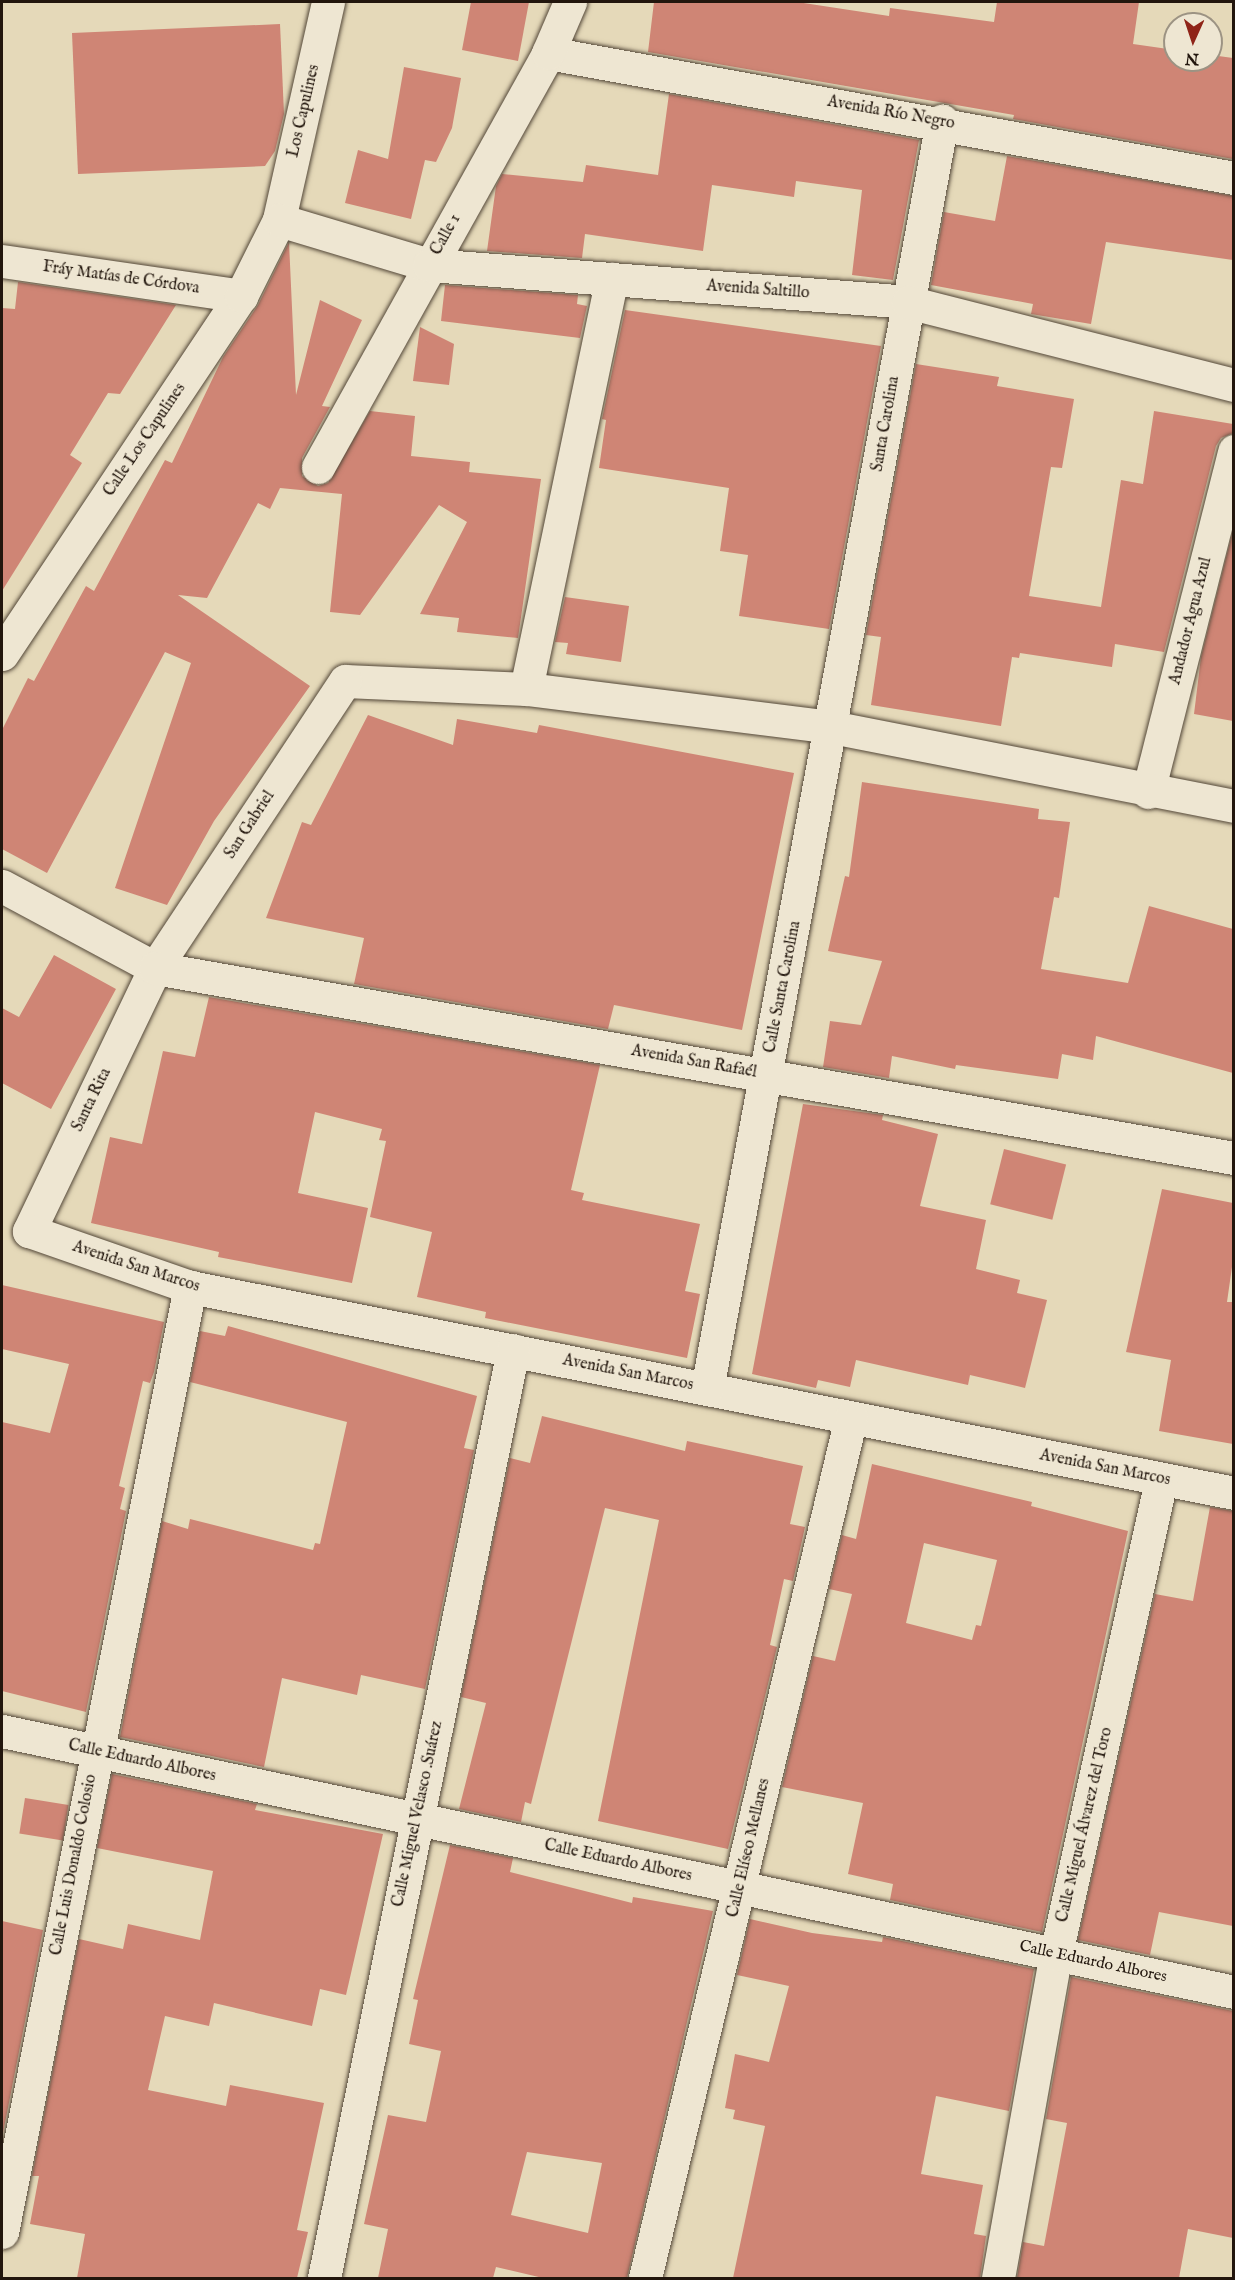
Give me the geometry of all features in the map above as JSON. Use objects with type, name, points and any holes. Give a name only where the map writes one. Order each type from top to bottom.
[{"type":"street","name":"Los Capulines","points":[[279,220],[328,2]]},
{"type":"street","name":"Calle 1","points":[[318,467],[548,53],[570,2]]},
{"type":"street","name":"Avenida Río Negro","points":[[548,53],[942,121],[1233,178]]},
{"type":"street","name":"Santa Carolina","points":[[832,727],[942,121]]},
{"type":"street","name":"Avenida Saltillo","points":[[279,220],[429,265],[908,302],[1233,385]]},
{"type":"street","name":"Calle Los Capulines","points":[[2,654],[241,296],[279,220]]},
{"type":"street","name":"Fráy Matías de Córdova","points":[[2,261],[241,296]]},
{"type":"street","points":[[612,279],[526,689],[832,727],[1148,792],[1233,806]]},
{"type":"street","name":"Andador Agua Azul","points":[[1148,792],[1233,451]]},
{"type":"street","name":"San Gabriel","points":[[155,968],[345,681],[526,689]]},
{"type":"street","name":"Calle Santa Carolina","points":[[707,1389],[832,727]]},
{"type":"street","name":"Avenida San Rafaél","points":[[2,886],[155,968],[1233,1158]]},
{"type":"street","name":"Santa Rita","points":[[28,1231],[155,968]]},
{"type":"street","name":"Avenida San Marcos","points":[[28,1231],[190,1287],[1233,1493]]},
{"type":"street","name":"Calle Luis Donaldo Colosio","points":[[2,2232],[190,1287]]},
{"type":"street","name":"Calle Miguel Velasco .Suárez","points":[[324,2278],[513,1350]]},
{"type":"street","name":"Calle Elíseo Mellanes","points":[[645,2278],[851,1417]]},
{"type":"street","name":"Calle Miguel Álvarez del Toro","points":[[998,2278],[1056,1954],[1161,1479]]},
{"type":"street","name":"Calle Eduardo Albores","points":[[2,1731],[1233,1992]]},
{"type":"building","points":[[471,2],[529,2],[518,61],[462,50]]},
{"type":"building","points":[[654,2],[797,2],[889,16],[890,8],[994,22],[997,2],[1139,2],[1133,44],[1163,48],[1163,72],[1223,72],[1223,57],[1233,58],[1233,159],[1013,119],[1014,115],[648,52]]},
{"type":"building","points":[[280,24],[284,114],[275,151],[265,166],[78,174],[72,33]]},
{"type":"building","points":[[404,67],[461,78],[452,128],[436,162],[425,160],[411,219],[345,203],[358,150],[388,159]]},
{"type":"building","points":[[669,94],[919,140],[893,280],[852,275],[862,190],[796,181],[794,197],[712,185],[703,251],[585,234],[582,258],[487,251],[496,186],[502,174],[583,182],[586,165],[658,175]]},
{"type":"building","points":[[1007,156],[1233,196],[1233,260],[1106,242],[1091,324],[1031,314],[1033,304],[931,285],[944,212],[995,221]]},
{"type":"building","points":[[289,242],[296,395],[320,300],[362,320],[322,406],[330,407],[302,458],[302,476],[318,486],[328,483],[370,411],[415,416],[411,456],[470,462],[469,472],[541,479],[518,638],[457,632],[459,618],[420,614],[467,522],[439,505],[360,615],[330,612],[342,494],[280,488],[270,509],[258,503],[207,598],[178,595],[310,686],[214,821],[167,905],[115,888],[191,663],[165,652],[47,873],[2,849],[2,730],[28,678],[34,681],[86,586],[94,591],[165,460],[172,463],[223,357],[258,305]]},
{"type":"building","points":[[18,282],[176,305],[120,394],[108,393],[70,455],[82,463],[2,591],[2,308],[15,309]]},
{"type":"building","points":[[445,285],[578,295],[577,304],[587,306],[580,338],[441,321]]},
{"type":"building","points":[[625,310],[881,346],[829,629],[739,616],[748,555],[720,551],[729,488],[599,468],[606,420],[602,419]]},
{"type":"building","points":[[420,327],[454,344],[449,385],[413,381]]},
{"type":"building","points":[[916,364],[999,377],[997,386],[1074,399],[1062,468],[1051,467],[1029,596],[1101,607],[1121,480],[1143,484],[1154,411],[1233,424],[1233,433],[1221,438],[1216,446],[1164,652],[1115,644],[1112,667],[1020,653],[1019,658],[1012,657],[1001,726],[871,705],[881,637],[866,635]]},
{"type":"building","points":[[1233,530],[1233,721],[1194,714],[1201,657]]},
{"type":"building","points":[[565,597],[629,606],[621,662],[566,654],[568,643],[555,642]]},
{"type":"building","points":[[368,715],[453,745],[457,719],[537,733],[539,725],[794,773],[742,1030],[614,1005],[608,1029],[354,984],[364,938],[266,918],[302,822],[311,825]]},
{"type":"building","points":[[862,782],[1039,809],[1038,819],[1070,822],[1059,898],[1054,897],[1041,969],[1128,983],[1149,906],[1233,929],[1233,1073],[1096,1036],[1093,1060],[1062,1054],[1058,1079],[956,1065],[955,1069],[892,1056],[889,1078],[823,1067],[830,1021],[861,1025],[882,961],[828,951],[845,876],[849,877]]},
{"type":"building","points":[[54,955],[116,989],[51,1109],[2,1083],[2,1008],[19,1017]]},
{"type":"building","points":[[209,997],[600,1065],[571,1190],[584,1193],[582,1200],[700,1224],[685,1291],[700,1294],[687,1358],[485,1318],[486,1312],[417,1297],[432,1232],[370,1217],[386,1141],[379,1140],[382,1129],[315,1112],[298,1193],[368,1208],[352,1283],[218,1257],[219,1252],[91,1223],[110,1137],[142,1144],[163,1051],[195,1057]]},
{"type":"building","points":[[803,1104],[883,1115],[882,1120],[938,1134],[920,1206],[986,1220],[976,1269],[1020,1280],[1017,1293],[1047,1300],[1025,1388],[970,1375],[968,1385],[856,1360],[850,1387],[818,1380],[816,1388],[752,1374]]},
{"type":"building","points":[[1004,1149],[1066,1164],[1052,1220],[990,1204]]},
{"type":"building","points":[[1162,1189],[1233,1203],[1233,1260],[1227,1302],[1233,1302],[1233,1444],[1159,1431],[1171,1360],[1126,1352]]},
{"type":"building","points":[[2,1285],[164,1322],[154,1372],[150,1383],[143,1381],[119,1486],[125,1488],[120,1509],[126,1511],[86,1712],[2,1691],[2,1422],[50,1433],[69,1364],[2,1349]]},
{"type":"building","points":[[228,1326],[477,1396],[464,1448],[474,1450],[425,1689],[361,1675],[357,1695],[282,1678],[264,1767],[120,1737],[162,1521],[188,1529],[190,1519],[313,1550],[315,1543],[320,1544],[347,1422],[190,1382],[200,1331],[225,1336]]},
{"type":"building","points":[[542,1416],[685,1451],[687,1441],[803,1466],[790,1524],[805,1527],[793,1581],[784,1579],[770,1645],[777,1647],[728,1849],[598,1821],[659,1520],[605,1508],[531,1804],[525,1802],[521,1822],[459,1809],[486,1703],[461,1697],[510,1458],[530,1463]]},
{"type":"building","points":[[872,1464],[1032,1502],[1031,1506],[1128,1531],[1042,1932],[890,1900],[893,1884],[848,1874],[863,1803],[782,1787],[813,1656],[835,1661],[852,1594],[829,1589],[842,1535],[856,1539]],"holes":[[[924,1543],[997,1560],[981,1626],[976,1625],[972,1640],[906,1623]]]},
{"type":"building","points":[[1210,1507],[1233,1511],[1233,1926],[1159,1912],[1150,1955],[1078,1940],[1155,1594],[1193,1601]]},
{"type":"building","points":[[112,1774],[257,1804],[255,1810],[383,1834],[346,1995],[320,1989],[312,2026],[214,2003],[209,2026],[165,2016],[148,2090],[226,2106],[230,2085],[324,2103],[297,2230],[308,2232],[297,2278],[77,2278],[85,2234],[30,2224],[39,2176],[32,2176],[79,1939],[123,1949],[128,1924],[200,1940],[213,1871],[97,1848]]},
{"type":"building","points":[[25,1798],[68,1805],[63,1840],[19,1834]]},
{"type":"building","points":[[450,1845],[513,1858],[510,1872],[632,1903],[633,1897],[713,1911],[627,2278],[543,2278],[496,2267],[493,2278],[378,2278],[388,2229],[364,2224],[388,2115],[426,2122],[441,2051],[409,2044],[418,2000],[413,1999]],"holes":[[[527,2152],[602,2163],[588,2233],[511,2215]]]},
{"type":"building","points":[[750,1919],[812,1933],[882,1942],[883,1937],[1034,1969],[1009,2111],[936,2096],[921,2174],[983,2185],[974,2234],[986,2236],[980,2278],[733,2278],[765,2126],[733,2119],[735,2110],[725,2108],[735,2054],[769,2062],[789,1986],[737,1975]]},
{"type":"building","points":[[2,1921],[43,1930],[2,2138]]},
{"type":"building","points":[[1071,1977],[1233,2011],[1233,2238],[1188,2229],[1179,2278],[1017,2278],[1023,2242],[1044,2246],[1067,2123],[1046,2119]]}]
